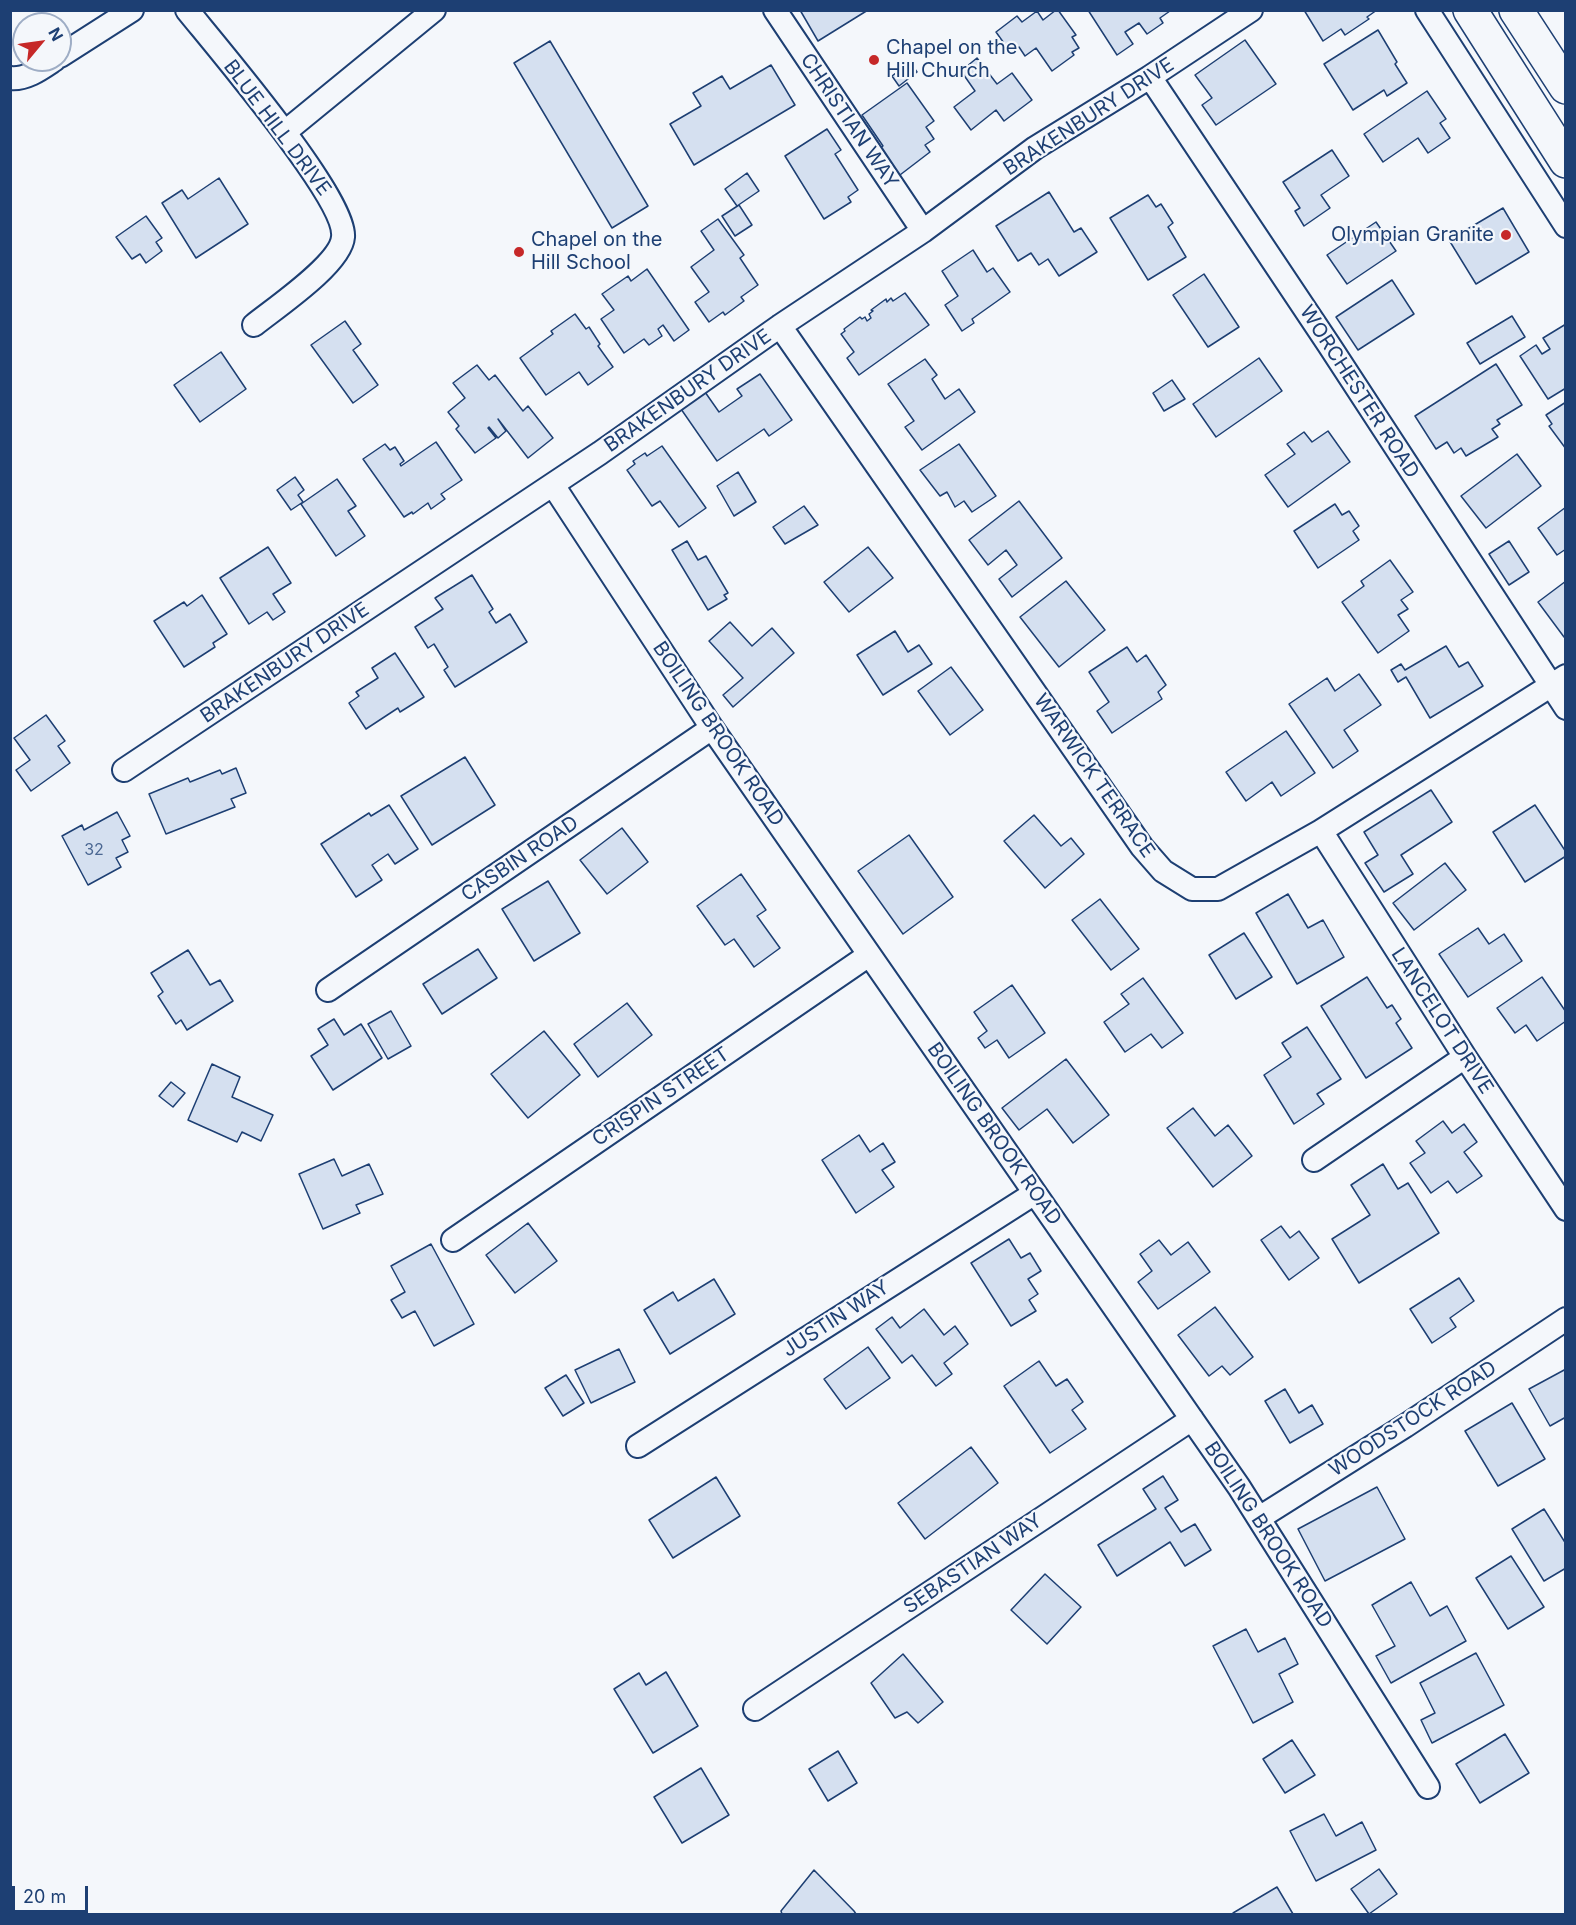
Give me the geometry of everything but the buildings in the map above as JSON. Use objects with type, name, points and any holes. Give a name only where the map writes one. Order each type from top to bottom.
[{"type":"highway","points":[[1470,10],[1566,161]]},
{"type":"highway","points":[[1516,10],[1566,87]]},
{"type":"street","points":[[72,48],[132,10]]},
{"type":"street","name":"BLUE HILL DRIVE","points":[[187,10],[285,132],[341,220],[343,237],[338,252],[324,268],[254,325]]},
{"type":"street","points":[[285,132],[434,10]]},
{"type":"street","name":"CHRISTIAN WAY","points":[[775,10],[923,231]]},
{"type":"street","name":"BRAKENBURY DRIVE","points":[[124,770],[553,485],[780,326],[923,231],[1035,148],[1150,77],[1251,10]]},
{"type":"street","points":[[1427,10],[1566,226]]},
{"type":"street","points":[[10,78],[16,79],[34,72]]},
{"type":"street","name":"WORCHESTER ROAD","points":[[1150,77],[1329,345],[1558,680],[1566,708]]},
{"type":"street","name":"WARWICK TERRACE","points":[[780,326],[1135,837],[1163,871],[1192,889],[1218,889],[1321,831],[1558,680]]},
{"type":"street","name":"BOILING BROOK ROAD","points":[[553,485],[712,728],[1259,1518],[1428,1787]]},
{"type":"street","name":"CASBIN ROAD","points":[[328,990],[712,728]]},
{"type":"street","name":"LANCELOT DRIVE","points":[[1321,831],[1465,1057],[1566,1209]]},
{"type":"street","name":"CRISPIN STREET","points":[[453,1240],[870,955]]},
{"type":"street","points":[[1314,1160],[1465,1057]]},
{"type":"street","name":"JUSTIN WAY","points":[[638,1446],[1035,1193]]},
{"type":"street","name":"WOODSTOCK ROAD","points":[[1259,1518],[1566,1319]]},
{"type":"street","name":"SEBASTIAN WAY","points":[[755,1709],[1192,1419]]},
{"type":"place","name":"Chapel on the Hill Church","points":[[874,60]]},
{"type":"place","name":"Olympian Granite","points":[[1506,235]]},
{"type":"place","name":"Chapel on the Hill School","points":[[519,252]]}]
